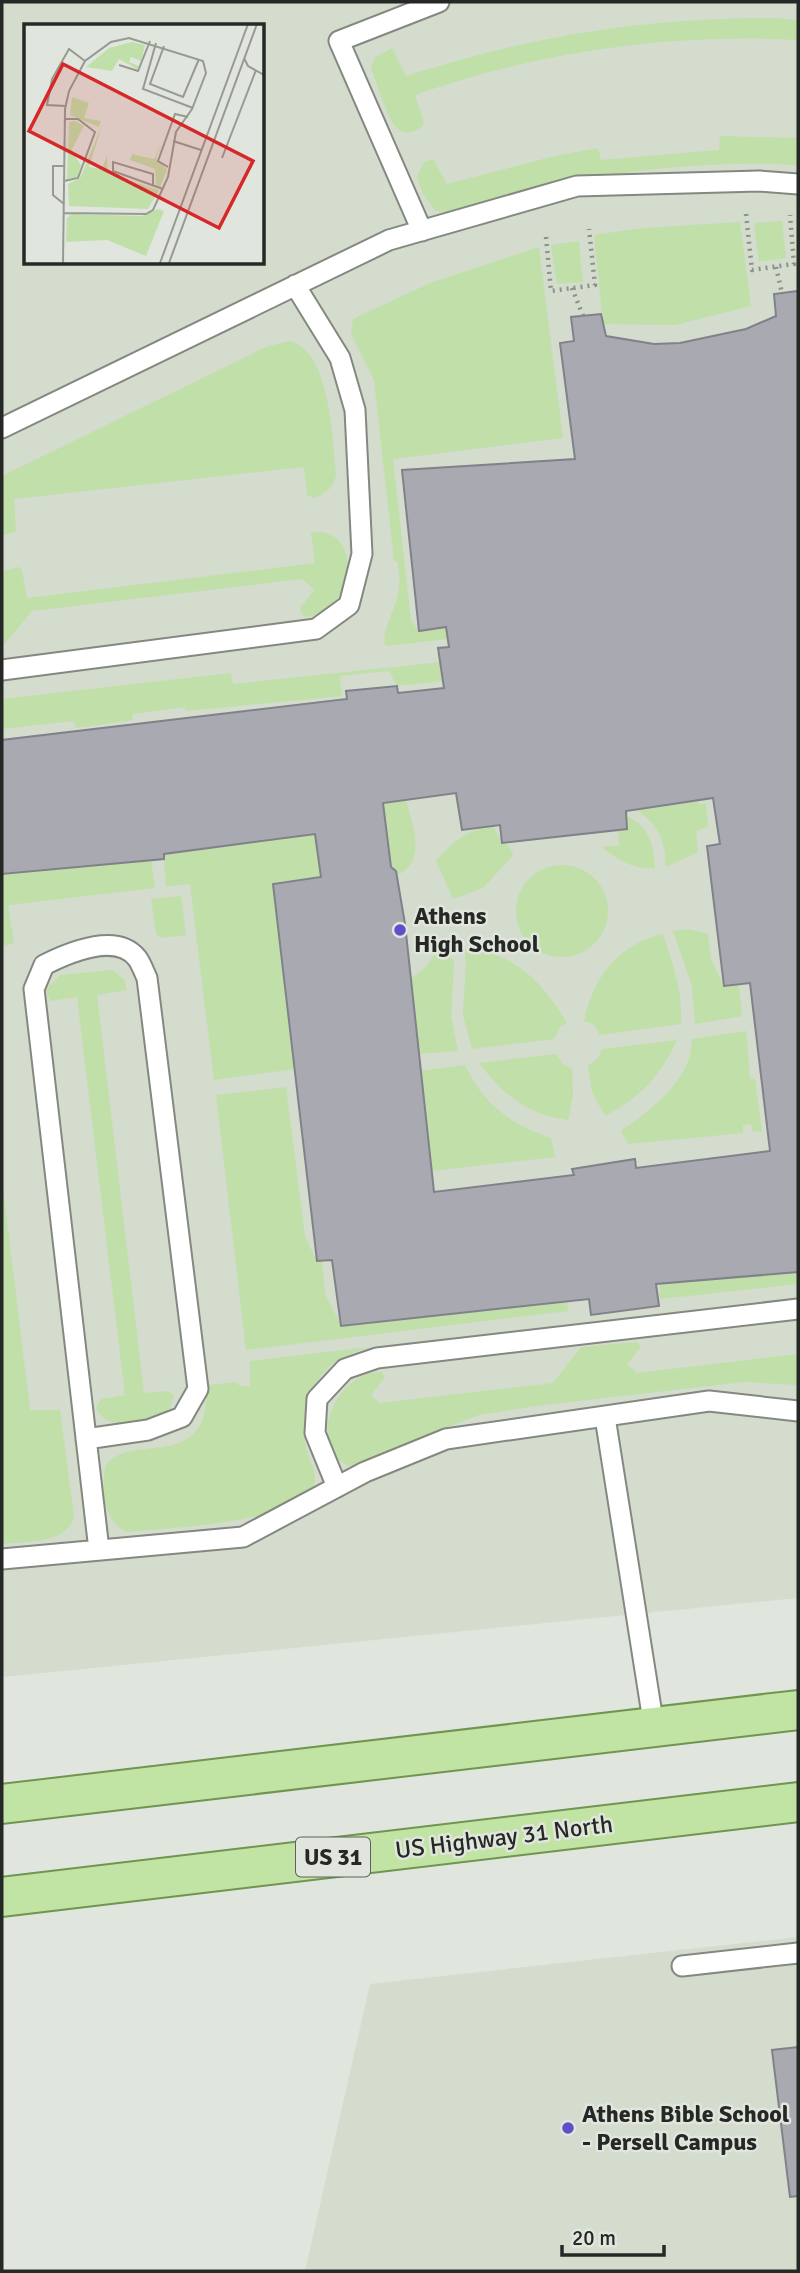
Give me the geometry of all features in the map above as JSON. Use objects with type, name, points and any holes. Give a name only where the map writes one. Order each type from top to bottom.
[{"type":"main road","points":[[2,1804],[798,1710]]},
{"type":"main road","name":"US Highway 31 North","points":[[2,1897],[798,1802]]},
{"type":"lane","points":[[422,230],[339,41],[439,2]]},
{"type":"lane","points":[[2,428],[389,240],[577,186],[759,181],[798,184]]},
{"type":"lane","points":[[2,670],[316,629],[349,605],[362,555],[355,410],[340,358],[295,285]]},
{"type":"lane","points":[[86,1439],[148,1430],[182,1417],[198,1389],[147,978],[136,957],[117,945],[70,952],[44,965],[34,989],[86,1439],[99,1550]]},
{"type":"lane","points":[[337,1487],[315,1433],[317,1399],[345,1369],[377,1358],[798,1309]]},
{"type":"lane","points":[[2,1559],[243,1537],[337,1487],[446,1440],[709,1402],[798,1411]]},
{"type":"lane","points":[[605,1416],[654,1727]]},
{"type":"lane","points":[[682,1966],[798,1953]]},
{"type":"path","points":[[746,215],[752,270],[794,264],[790,215]]},
{"type":"path","points":[[546,237],[551,291],[595,285],[589,229]]},
{"type":"path","points":[[776,267],[782,293]]},
{"type":"path","points":[[572,288],[583,316]]},
{"type":"shaded area","name":"Athens High School","points":[[2,2],[798,2],[798,1598],[2,1677]]},
{"type":"shaded area","name":"Athens Bible School - Persell Campus","points":[[798,1937],[798,2271],[305,2271],[370,1984]]},
{"type":"green space","points":[[773,18],[798,20],[798,40],[652,43],[556,57],[461,80],[415,95],[424,123],[421,128],[407,132],[399,130],[391,120],[371,68],[375,57],[392,48],[406,76],[497,50],[587,32],[679,21]]},
{"type":"green space","points":[[720,136],[798,138],[798,165],[728,164],[625,173],[522,192],[453,212],[435,210],[423,194],[417,177],[423,163],[433,159],[447,184],[551,157],[598,148],[601,160],[719,150]]},
{"type":"green space","points":[[782,221],[786,258],[759,262],[754,223]]},
{"type":"green space","points":[[740,222],[751,306],[675,325],[603,324],[594,235],[643,228]]},
{"type":"green space","points":[[579,241],[583,282],[557,284],[551,245]]},
{"type":"green space","points":[[539,247],[563,438],[393,459],[411,620],[419,631],[446,627],[448,639],[385,646],[386,628],[397,599],[399,575],[397,561],[394,561],[374,380],[351,334],[353,319],[430,283]]},
{"type":"green space","points":[[289,341],[303,348],[314,361],[327,398],[336,474],[332,486],[323,494],[315,498],[307,495],[304,467],[14,499],[16,531],[2,536],[2,476],[266,347]]},
{"type":"green space","points":[[311,533],[327,534],[343,546],[348,567],[347,578],[337,599],[324,610],[309,617],[302,615],[300,608],[314,590],[303,579],[32,611],[2,647],[2,571],[19,567],[22,570],[27,598],[315,563]]},
{"type":"green space","points":[[441,662],[443,681],[397,686],[389,671],[340,676],[342,696],[186,711],[184,707],[132,714],[133,720],[76,728],[74,721],[2,729],[2,699],[231,673],[233,684]]},
{"type":"green space","points":[[406,800],[414,831],[415,852],[407,869],[397,875],[391,867],[383,803]]},
{"type":"green space","points":[[698,801],[699,805],[706,803],[708,827],[696,831],[698,852],[666,867],[664,849],[656,828],[637,810]]},
{"type":"green space","points":[[626,816],[640,825],[649,837],[655,868],[627,863],[602,847],[619,845],[618,830],[627,829]]},
{"type":"green space","points":[[493,826],[502,842],[506,842],[513,853],[511,858],[483,888],[453,899],[436,861],[461,838],[476,830]]},
{"type":"green space","points":[[315,834],[321,877],[273,884],[295,1069],[214,1080],[190,884],[166,887],[164,854]]},
{"type":"green space","points":[[151,860],[155,888],[8,905],[14,943],[2,947],[2,874]]},
{"type":"green space","points":[[562,865],[580,869],[594,879],[604,893],[608,911],[604,929],[594,943],[580,953],[562,957],[544,953],[530,943],[520,929],[516,911],[520,893],[530,879],[544,869]]},
{"type":"green space","points":[[181,896],[186,935],[160,938],[156,933],[151,899]]},
{"type":"green space","points":[[689,929],[708,934],[711,960],[724,985],[739,984],[742,1016],[695,1024],[692,986],[673,931]]},
{"type":"green space","points":[[663,934],[679,989],[681,1024],[600,1035],[593,1024],[584,1021],[601,977],[610,965],[633,946]]},
{"type":"green space","points":[[438,949],[448,953],[454,962],[451,1016],[458,1051],[418,1054],[410,979],[425,968]]},
{"type":"green space","points":[[464,950],[482,951],[498,956],[525,972],[537,983],[567,1023],[561,1026],[554,1039],[472,1049],[463,1015],[466,961]]},
{"type":"green space","points":[[112,970],[124,979],[127,990],[97,995],[144,1393],[168,1391],[174,1395],[169,1412],[151,1420],[130,1424],[109,1421],[96,1408],[101,1399],[125,1395],[77,997],[50,1001],[46,990],[60,975]]},
{"type":"green space","points":[[746,1031],[750,1079],[755,1079],[762,1131],[753,1132],[751,1124],[743,1125],[743,1133],[628,1144],[621,1131],[656,1104],[678,1080],[690,1054],[692,1039]]},
{"type":"green space","points":[[677,1040],[664,1064],[648,1084],[629,1101],[605,1116],[592,1092],[588,1066],[599,1057],[602,1049]]},
{"type":"green space","points":[[556,1054],[563,1064],[572,1069],[573,1094],[568,1120],[540,1113],[518,1102],[498,1085],[479,1063]]},
{"type":"green space","points":[[465,1065],[480,1091],[500,1111],[523,1127],[551,1138],[555,1157],[432,1171],[420,1071]]},
{"type":"green space","points":[[286,1087],[305,1237],[317,1261],[322,1261],[325,1294],[341,1325],[567,1301],[568,1311],[246,1350],[216,1095]]},
{"type":"green space","points":[[2,1179],[30,1410],[60,1410],[74,1517],[63,1533],[54,1537],[33,1542],[2,1544]]},
{"type":"green space","points":[[798,1272],[798,1284],[660,1299],[659,1283]]},
{"type":"green space","points":[[637,1342],[641,1347],[627,1364],[637,1373],[798,1354],[798,1385],[744,1382],[479,1415],[424,1436],[357,1468],[340,1461],[331,1449],[327,1433],[337,1399],[349,1385],[364,1375],[382,1372],[385,1377],[371,1395],[379,1403],[553,1383],[581,1347]]},
{"type":"green space","points":[[369,1347],[335,1362],[318,1380],[312,1391],[304,1429],[315,1480],[312,1489],[300,1500],[280,1510],[198,1526],[128,1532],[113,1522],[104,1494],[106,1465],[127,1452],[166,1447],[189,1437],[202,1421],[209,1385],[236,1382],[240,1386],[250,1386],[250,1361]]},
{"type":"building","points":[[798,291],[798,1272],[656,1284],[659,1306],[591,1315],[589,1299],[341,1326],[332,1260],[317,1261],[273,884],[321,877],[315,834],[164,854],[164,859],[2,874],[2,740],[347,699],[346,691],[397,686],[398,693],[444,688],[438,648],[449,647],[446,627],[419,631],[402,470],[575,459],[560,343],[574,341],[571,317],[601,314],[606,336],[654,344],[680,343],[746,329],[776,316],[774,294]],"holes":[[[456,793],[462,830],[500,825],[502,843],[627,829],[626,811],[713,798],[720,844],[707,846],[724,986],[750,983],[770,1151],[636,1168],[635,1159],[572,1169],[574,1175],[434,1192],[405,924],[396,871],[391,867],[383,803]]]},
{"type":"building","points":[[798,2047],[798,2196],[790,2197],[772,2050]]},
{"type":"place","name":"Athens High School","points":[[400,930]]},
{"type":"place","name":"Athens Bible School - Persell Campus","points":[[568,2128]]}]
